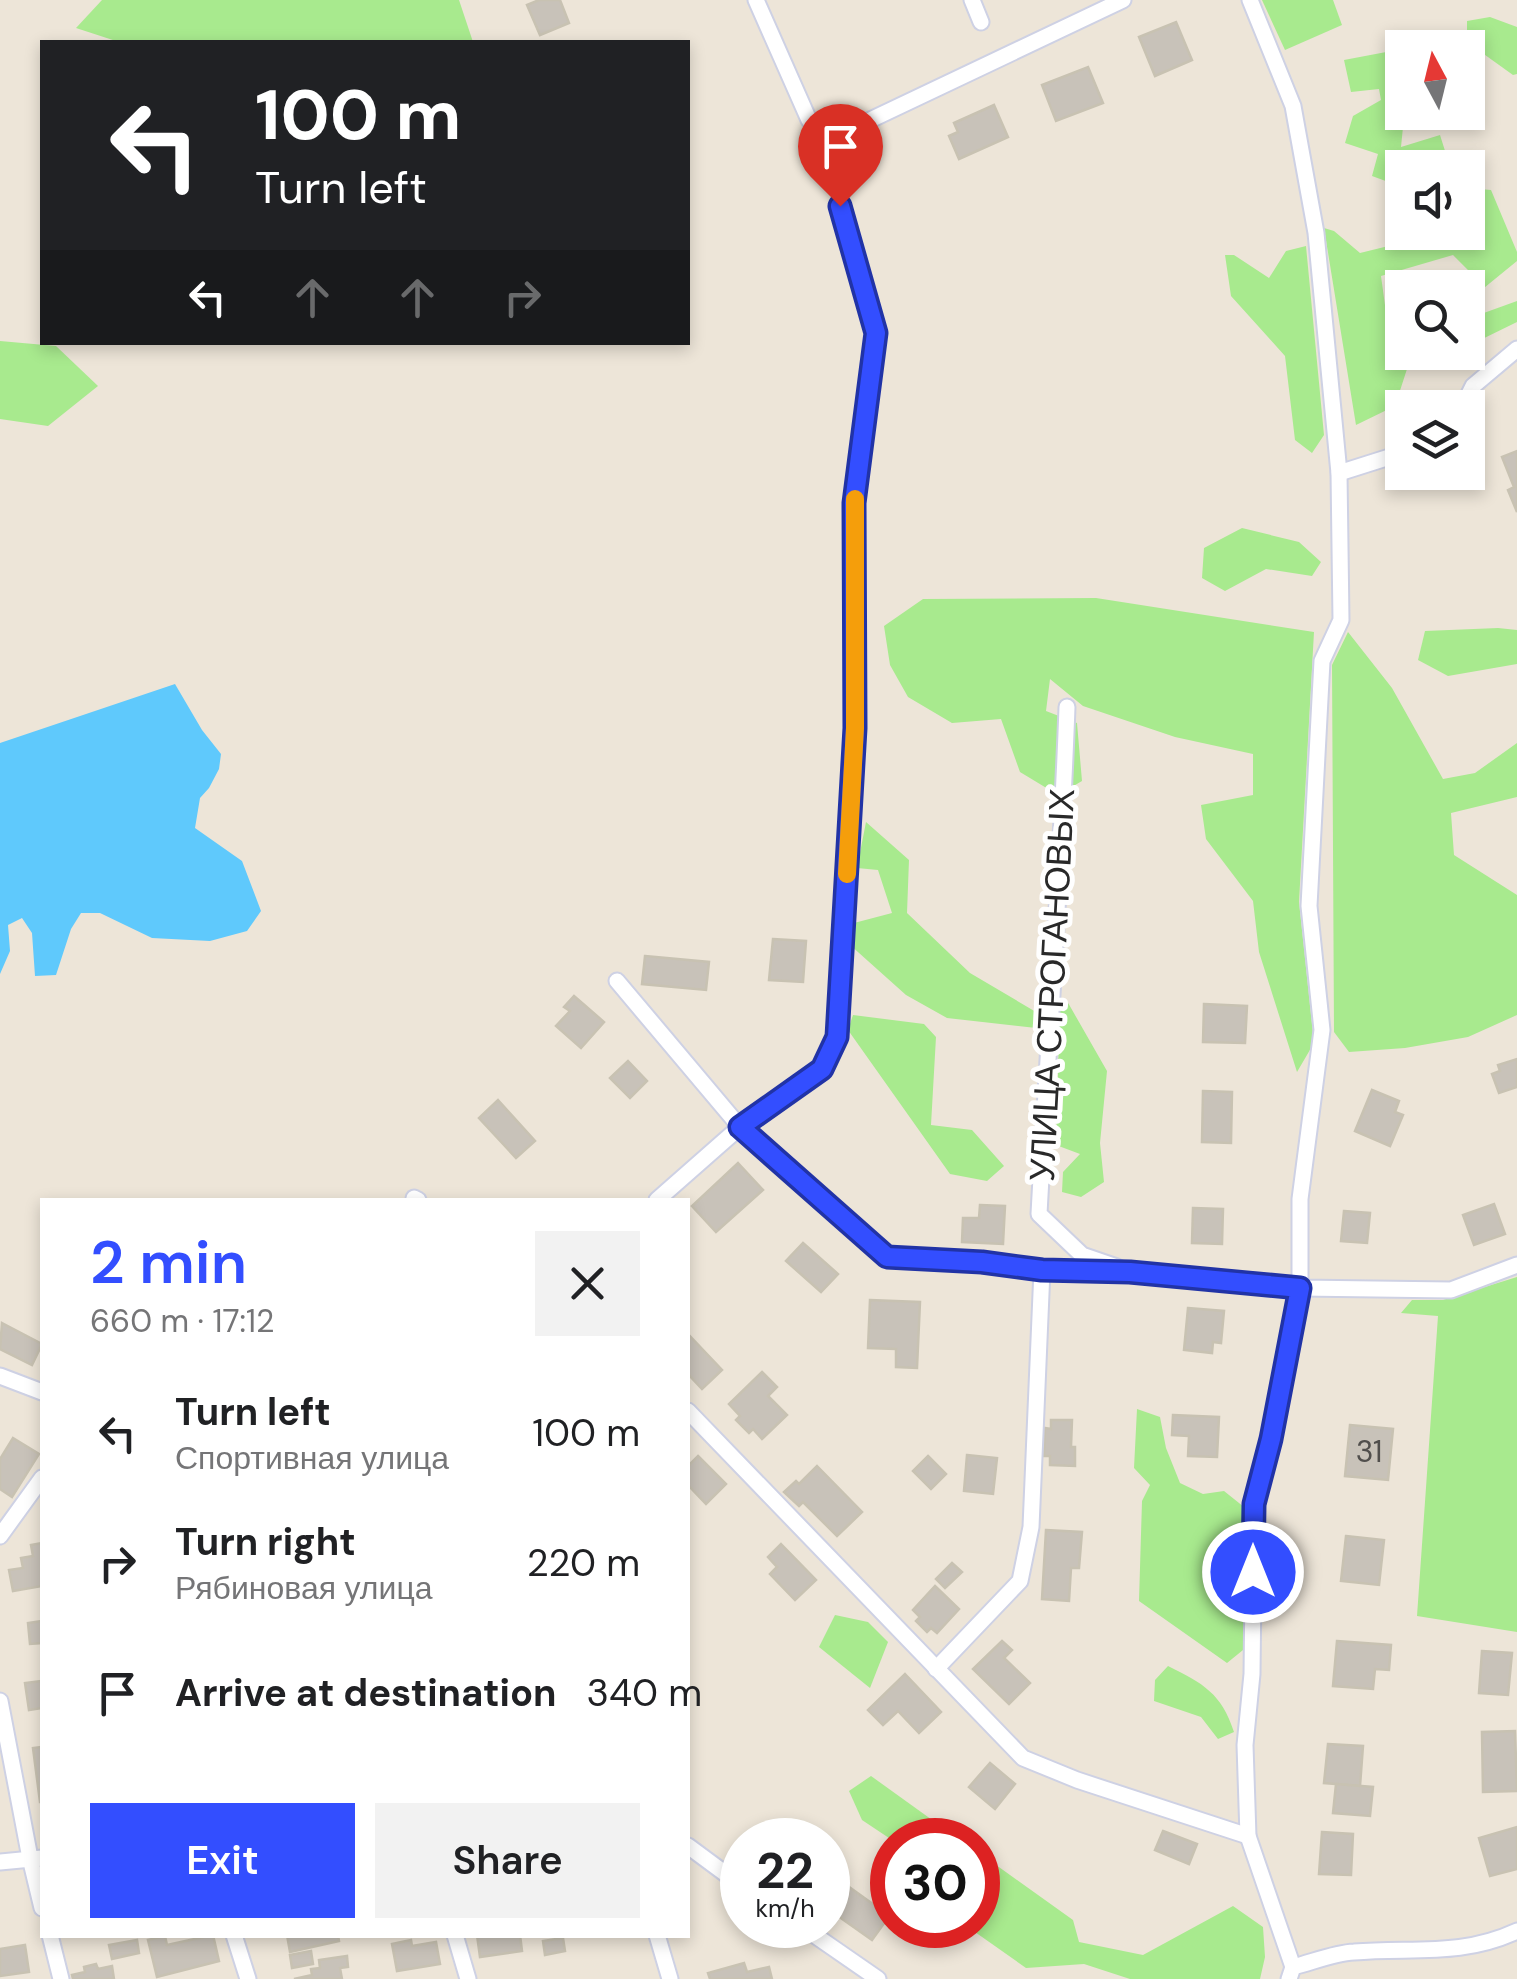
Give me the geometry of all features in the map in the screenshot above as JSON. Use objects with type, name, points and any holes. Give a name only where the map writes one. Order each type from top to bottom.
[{"type":"street","points":[[756,0],[809,120],[847,131],[1123,0]]},
{"type":"street","points":[[972,0],[980,22]]},
{"type":"street","points":[[1250,0],[1293,106],[1316,233],[1340,473],[1341,620],[1322,661],[1310,906],[1322,1030],[1300,1199],[1300,1288],[1271,1439],[1254,1504],[1252,1674],[1245,1746],[1248,1836],[1291,1973],[1352,1952],[1421,1952],[1483,1944],[1517,1931]]},
{"type":"street","points":[[659,1198],[740,1127],[822,1069],[837,1037],[855,728],[854,503],[876,333],[840,206],[847,131]]},
{"type":"street","points":[[1471,390],[1517,350]]},
{"type":"street","points":[[1340,473],[1385,458]]},
{"type":"street","name":"УЛИЦА СТРОГАНОВЫХ","points":[[1067,707],[1062,862],[1050,997],[1040,1214],[1082,1255],[1130,1272]]},
{"type":"street","points":[[617,981],[740,1127],[887,1257],[1042,1270],[1130,1272],[1300,1288],[1451,1290],[1517,1265]]},
{"type":"street","points":[[936,1669],[1020,1581],[1031,1528],[1042,1270]]},
{"type":"street","points":[[0,1376],[40,1391]]},
{"type":"street","points":[[690,1413],[1023,1758],[1077,1780],[1248,1836]]},
{"type":"street","points":[[0,1536],[40,1481]]},
{"type":"street","points":[[0,1701],[40,1891]]},
{"type":"street","points":[[690,1847],[720,1870]]},
{"type":"street","points":[[0,1862],[36,1858]]},
{"type":"street","points":[[51,1938],[61,1979]]},
{"type":"street","points":[[235,1938],[248,1979]]},
{"type":"street","points":[[457,1938],[468,1979]]},
{"type":"street","points":[[658,1938],[670,1979]]},
{"type":"street","points":[[833,1948],[878,1979]]},
{"type":"green space","points":[[102,0],[459,0],[472,40],[113,40],[76,28]]},
{"type":"green space","points":[[1262,0],[1333,0],[1342,25],[1285,50]]},
{"type":"green space","points":[[1490,17],[1517,27],[1517,74],[1485,55],[1485,30],[1467,30],[1467,21]]},
{"type":"green space","points":[[1385,52],[1385,130],[1403,130],[1401,147],[1440,135],[1445,150],[1385,150],[1385,181],[1372,176],[1378,154],[1345,143],[1353,116],[1381,100],[1379,89],[1351,92],[1344,60]]},
{"type":"green space","points":[[1485,189],[1491,190],[1517,252],[1517,261],[1485,287],[1485,270],[1468,270],[1453,255],[1402,270],[1385,270],[1381,276],[1385,370],[1407,370],[1400,390],[1385,390],[1385,411],[1356,425],[1324,228],[1334,231],[1360,253],[1385,247],[1385,250],[1485,250]]},
{"type":"green space","points":[[1306,246],[1324,435],[1312,453],[1295,440],[1285,356],[1231,296],[1225,255],[1234,255],[1269,278],[1286,251]]},
{"type":"green space","points":[[1517,301],[1517,322],[1485,338],[1485,313]]},
{"type":"green space","points":[[0,341],[56,346],[98,386],[48,426],[0,419]]},
{"type":"green space","points":[[1242,528],[1299,542],[1321,562],[1312,576],[1266,569],[1225,591],[1202,578],[1204,548]]},
{"type":"green space","points":[[1096,598],[1314,632],[1299,902],[1314,1043],[1297,1072],[1259,952],[1253,901],[1206,839],[1201,805],[1253,795],[1253,754],[1175,737],[1083,706],[1050,679],[1046,711],[1077,723],[1082,781],[1058,795],[1020,772],[1001,719],[952,723],[908,697],[890,665],[884,626],[923,599]]},
{"type":"green space","points":[[1517,630],[1517,664],[1448,676],[1418,660],[1425,631]]},
{"type":"green space","points":[[1348,632],[1392,688],[1443,779],[1475,773],[1517,743],[1517,797],[1451,813],[1454,855],[1517,895],[1517,1015],[1468,1037],[1405,1048],[1349,1052],[1334,1032],[1332,665]]},
{"type":"green space","points":[[866,822],[909,860],[907,913],[970,973],[1036,1012],[1036,1028],[947,1018],[906,995],[849,944],[854,923],[892,913],[878,870],[857,868]]},
{"type":"green space","points":[[1060,999],[1067,1001],[1107,1071],[1100,1143],[1104,1182],[1081,1197],[1062,1192],[1063,1172],[1080,1154],[1056,1145]]},
{"type":"green space","points":[[853,1015],[924,1024],[936,1037],[931,1125],[972,1130],[1004,1166],[987,1181],[950,1174],[848,1030]]},
{"type":"green space","points":[[1517,1277],[1517,1632],[1417,1616],[1438,1316],[1401,1313],[1412,1300],[1443,1300]]},
{"type":"green space","points":[[1137,1409],[1160,1417],[1166,1448],[1180,1483],[1203,1494],[1224,1491],[1249,1511],[1243,1650],[1227,1663],[1139,1601],[1142,1501],[1150,1485],[1134,1468]]},
{"type":"green space","points":[[835,1615],[868,1622],[888,1642],[870,1688],[819,1647]]},
{"type":"green space","points":[[1168,1666],[1210,1691],[1224,1708],[1234,1732],[1218,1739],[1201,1717],[1154,1701],[1155,1680]]},
{"type":"green space","points":[[871,1776],[929,1818],[870,1818],[870,1825],[862,1820],[849,1791]]},
{"type":"green space","points":[[1000,1868],[1073,1920],[1079,1942],[1143,1955],[1233,1906],[1263,1927],[1265,1957],[1260,1979],[1130,1979],[1084,1964],[1026,1968],[998,1948]]},
{"type":"water","points":[[175,684],[221,754],[219,769],[200,798],[195,828],[242,861],[261,911],[247,931],[210,941],[152,938],[100,913],[81,913],[71,929],[56,975],[35,976],[32,933],[22,918],[8,925],[10,951],[0,974],[0,743]]},
{"type":"building","points":[[539,0],[560,0],[569,23],[540,35],[527,5]]},
{"type":"building","points":[[1176,22],[1192,60],[1155,76],[1139,37]]},
{"type":"building","points":[[1088,67],[1103,103],[1056,121],[1042,85]]},
{"type":"building","points":[[994,105],[1008,137],[959,159],[949,136],[958,132],[954,123]]},
{"type":"building","points":[[1517,451],[1517,512],[1508,490],[1514,487],[1502,457]]},
{"type":"building","points":[[773,939],[806,941],[803,982],[769,980]]},
{"type":"building","points":[[645,956],[709,962],[706,990],[642,984]]},
{"type":"building","points":[[574,996],[604,1022],[581,1048],[556,1026],[570,1011],[564,1007]]},
{"type":"building","points":[[1204,1004],[1247,1006],[1245,1043],[1203,1042]]},
{"type":"building","points":[[1517,1059],[1517,1087],[1499,1093],[1492,1074],[1500,1071],[1498,1065]]},
{"type":"building","points":[[628,1061],[647,1081],[630,1098],[610,1078]]},
{"type":"building","points":[[1372,1090],[1399,1101],[1395,1112],[1403,1115],[1390,1146],[1355,1131]]},
{"type":"building","points":[[1203,1091],[1232,1092],[1231,1143],[1202,1142]]},
{"type":"building","points":[[498,1100],[535,1141],[516,1158],[479,1118]]},
{"type":"building","points":[[738,1163],[763,1190],[716,1232],[692,1206]]},
{"type":"building","points":[[1494,1204],[1505,1234],[1474,1245],[1463,1215]]},
{"type":"building","points":[[980,1205],[1005,1206],[1003,1244],[962,1242],[963,1218],[979,1218]]},
{"type":"building","points":[[1193,1208],[1223,1209],[1222,1244],[1192,1243]]},
{"type":"building","points":[[1344,1211],[1370,1213],[1367,1243],[1341,1241]]},
{"type":"building","points":[[803,1243],[838,1274],[821,1292],[786,1261]]},
{"type":"building","points":[[870,1300],[920,1302],[917,1368],[896,1367],[896,1349],[868,1348]]},
{"type":"building","points":[[1188,1308],[1224,1311],[1221,1343],[1213,1342],[1212,1353],[1184,1350]]},
{"type":"building","points":[[2,1323],[40,1343],[32,1365],[0,1349]]},
{"type":"building","points":[[690,1336],[722,1370],[702,1389],[690,1376]]},
{"type":"building","points":[[762,1372],[777,1387],[768,1396],[787,1415],[762,1439],[736,1420],[740,1416],[729,1404]]},
{"type":"building","points":[[1173,1415],[1219,1417],[1217,1457],[1188,1456],[1189,1436],[1172,1435]]},
{"type":"building","points":[[1051,1420],[1072,1420],[1075,1466],[1050,1465],[1050,1456],[1044,1456],[1045,1428],[1051,1429]]},
{"type":"building","points":[[1350,1425],[1393,1429],[1388,1480],[1345,1476]]},
{"type":"building","points":[[13,1438],[39,1454],[12,1497],[0,1489],[0,1459]]},
{"type":"building","points":[[967,1455],[997,1458],[993,1494],[964,1491]]},
{"type":"building","points":[[698,1456],[726,1484],[706,1504],[690,1487],[690,1464]]},
{"type":"building","points":[[928,1456],[946,1474],[931,1489],[913,1471]]},
{"type":"building","points":[[817,1466],[862,1512],[837,1536],[803,1502],[799,1506],[784,1492]]},
{"type":"building","points":[[1046,1530],[1082,1532],[1079,1568],[1071,1568],[1069,1601],[1042,1599]]},
{"type":"building","points":[[1346,1536],[1384,1540],[1379,1585],[1341,1581]]},
{"type":"building","points":[[40,1543],[40,1586],[13,1591],[9,1570],[23,1568],[21,1558],[33,1556],[31,1545]]},
{"type":"building","points":[[781,1544],[816,1580],[795,1600],[770,1574],[777,1567],[768,1557]]},
{"type":"building","points":[[952,1563],[962,1572],[945,1588],[936,1579]]},
{"type":"building","points":[[935,1586],[959,1609],[937,1633],[931,1628],[927,1632],[916,1621],[920,1617],[913,1610]]},
{"type":"building","points":[[40,1621],[40,1643],[30,1644],[28,1623]]},
{"type":"building","points":[[1002,1641],[1012,1650],[1004,1658],[1030,1683],[1009,1704],[973,1669]]},
{"type":"building","points":[[1337,1641],[1391,1645],[1389,1670],[1375,1669],[1373,1689],[1333,1686]]},
{"type":"building","points":[[1482,1651],[1512,1653],[1508,1695],[1479,1693]]},
{"type":"building","points":[[905,1674],[941,1712],[919,1733],[898,1711],[883,1725],[868,1710]]},
{"type":"building","points":[[40,1681],[40,1708],[29,1710],[25,1683]]},
{"type":"building","points":[[1515,1731],[1517,1791],[1483,1792],[1482,1732]]},
{"type":"building","points":[[1328,1744],[1363,1746],[1360,1786],[1324,1783]]},
{"type":"building","points":[[40,1747],[40,1802],[33,1748]]},
{"type":"building","points":[[990,1763],[1015,1784],[995,1809],[969,1787]]},
{"type":"building","points":[[1336,1784],[1373,1787],[1370,1816],[1333,1813]]},
{"type":"building","points":[[1517,1827],[1517,1869],[1490,1876],[1479,1838]]},
{"type":"building","points":[[1163,1831],[1197,1844],[1189,1864],[1155,1850]]},
{"type":"building","points":[[1322,1832],[1353,1834],[1351,1875],[1319,1874]]},
{"type":"building","points":[[850,1888],[870,1902],[870,1939],[850,1924]]},
{"type":"building","points":[[165,1938],[167,1945],[214,1938],[219,1961],[157,1977],[148,1940]]},
{"type":"building","points":[[288,1938],[338,1938],[339,1941],[290,1952]]},
{"type":"building","points":[[477,1938],[520,1938],[522,1951],[480,1957]]},
{"type":"building","points":[[563,1938],[565,1951],[545,1955],[543,1941]]},
{"type":"building","points":[[137,1940],[139,1953],[112,1959],[109,1945]]},
{"type":"building","points":[[411,1940],[412,1946],[436,1942],[440,1964],[397,1971],[392,1944]]},
{"type":"building","points":[[25,1945],[29,1972],[0,1976],[0,1949]]},
{"type":"building","points":[[311,1951],[313,1964],[292,1968],[290,1955]]},
{"type":"building","points":[[347,1956],[348,1967],[340,1968],[342,1979],[294,1979],[312,1975],[311,1969],[320,1968],[319,1960]]},
{"type":"building","points":[[744,1963],[747,1972],[769,1967],[772,1979],[710,1979],[708,1973]]},
{"type":"building","points":[[96,1964],[98,1969],[112,1966],[114,1979],[73,1979],[72,1975],[85,1972],[84,1967]]},
{"type":"slow traffic","points":[[847,874],[855,728],[855,499]]},
{"type":"route","points":[[840,206],[876,333],[854,503],[855,728],[837,1037],[822,1069],[740,1127],[887,1257],[1042,1270],[1130,1272],[1300,1288],[1271,1439],[1254,1504],[1253,1572]]}]
